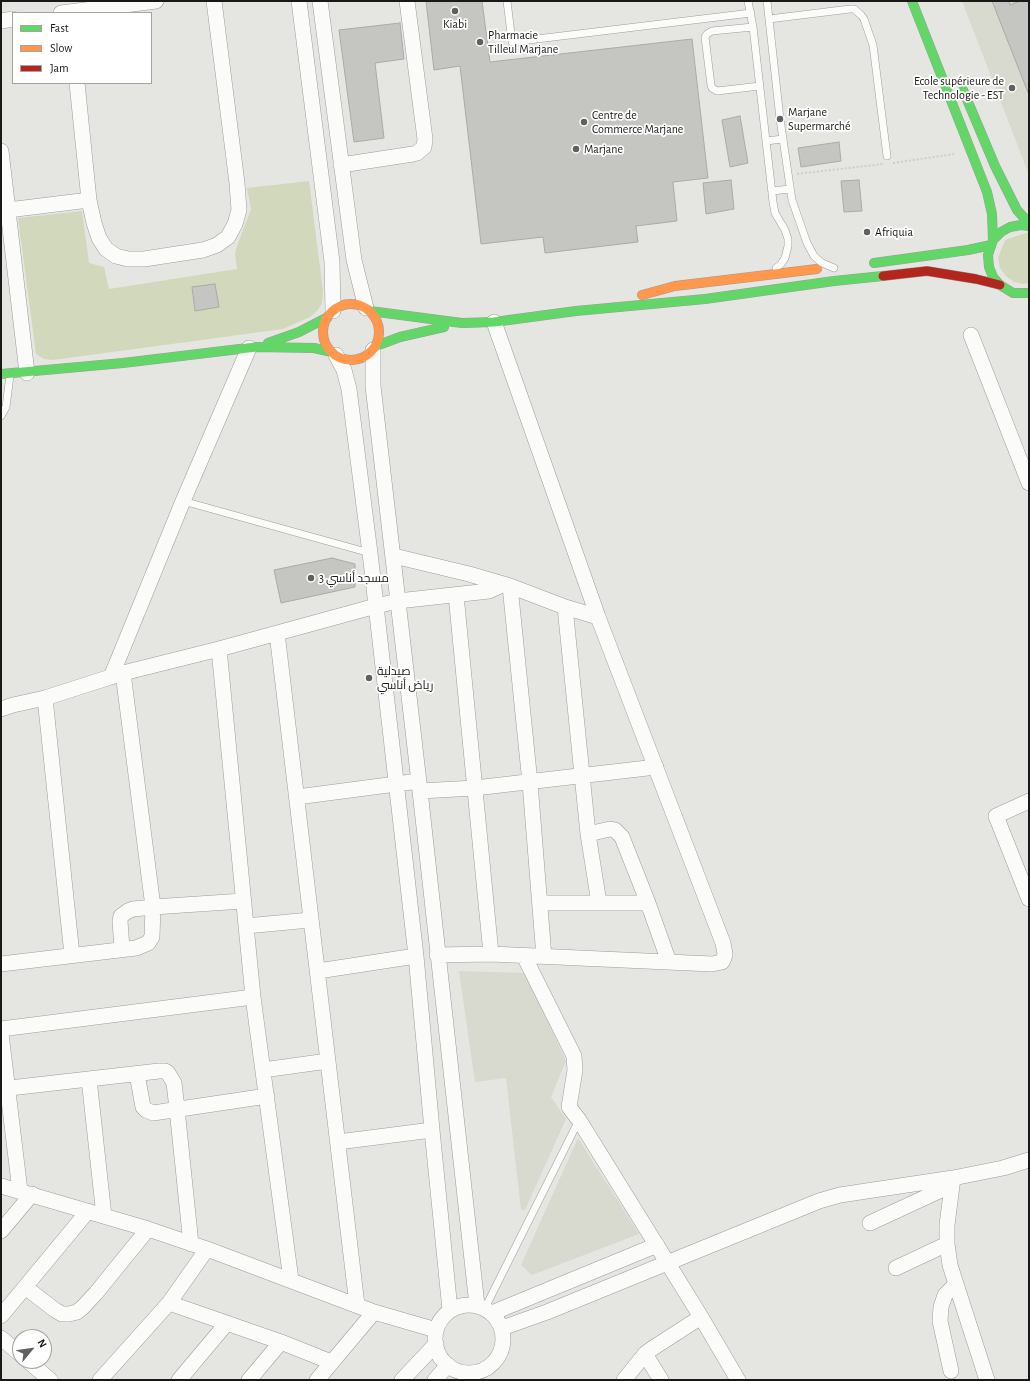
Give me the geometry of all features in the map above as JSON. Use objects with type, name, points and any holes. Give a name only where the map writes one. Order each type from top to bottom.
[{"type":"main road","points":[[912,1],[971,151],[988,199],[992,214],[992,243],[988,256],[989,267],[993,277],[1000,285],[1022,301]]},
{"type":"main road","points":[[960,82],[992,159],[1017,210],[1029,224]]},
{"type":"main road","points":[[864,264],[968,250],[992,243],[1001,232],[1010,227],[1029,224]]},
{"type":"main road","points":[[576,311],[675,286],[838,267]]},
{"type":"main road","points":[[252,347],[299,332],[340,307],[349,304],[358,305],[368,310],[462,323],[494,322],[576,311],[705,299],[834,281],[927,271],[976,279],[1000,285]]},
{"type":"main road","points":[[1013,293],[1029,293]]},
{"type":"main road","points":[[5,374],[27,373],[252,347],[314,348],[334,354],[343,359],[356,360],[367,355],[374,348],[379,337],[379,328],[376,319],[368,310]]},
{"type":"main road","points":[[330,314],[325,323],[324,335],[325,341],[334,354]]},
{"type":"main road","points":[[374,348],[400,337],[462,323]]},
{"type":"street","points":[[74,12],[156,1]]},
{"type":"street","points":[[77,84],[89,200],[99,238],[106,249],[116,256],[128,259],[144,260],[203,250],[217,245],[228,237],[235,224],[238,210],[237,183],[214,1]]},
{"type":"street","points":[[299,1],[332,262],[330,314]]},
{"type":"street","points":[[320,1],[354,260],[368,310]]},
{"type":"street","points":[[342,165],[413,154],[417,153],[424,147],[425,139],[407,1]]},
{"type":"street","points":[[1,21],[12,19]]},
{"type":"street","points":[[1,151],[27,373]]},
{"type":"street","points":[[8,210],[89,200]]},
{"type":"street","points":[[437,955],[491,954],[718,963],[724,958],[725,954],[598,617],[494,322]]},
{"type":"street","points":[[971,336],[1029,483]]},
{"type":"street","points":[[1,964],[136,948],[148,943],[152,937],[152,907],[117,675],[183,501],[252,347]]},
{"type":"street","points":[[374,348],[373,386],[420,786],[437,955],[462,1168],[484,1309]]},
{"type":"street","points":[[334,354],[344,370],[349,389],[370,554],[416,956],[450,1310]]},
{"type":"street","points":[[394,556],[469,574],[507,585],[565,607],[598,617]]},
{"type":"street","points":[[1,709],[45,698],[117,675],[376,606],[398,601],[489,591],[507,585]]},
{"type":"street","points":[[507,585],[530,782],[544,957]]},
{"type":"street","points":[[456,595],[491,954]]},
{"type":"street","points":[[565,607],[588,834],[599,903]]},
{"type":"street","points":[[278,633],[310,920],[318,971],[357,1305]]},
{"type":"street","points":[[219,649],[253,997],[291,1280]]},
{"type":"street","points":[[45,698],[72,955]]},
{"type":"street","points":[[296,797],[396,784],[475,788],[656,768]]},
{"type":"street","points":[[1029,801],[996,816],[1029,899]]},
{"type":"street","points":[[588,834],[610,829],[615,830],[626,845],[669,962]]},
{"type":"street","points":[[122,949],[120,927],[121,916],[133,909],[243,901]]},
{"type":"street","points":[[540,903],[648,903]]},
{"type":"street","points":[[246,926],[310,920]]},
{"type":"street","points":[[318,971],[416,956]]},
{"type":"street","points":[[524,956],[574,1056],[575,1070],[569,1107],[579,1120],[657,1245],[738,1380]]},
{"type":"street","points":[[417,976],[440,974]]},
{"type":"street","points":[[1,1028],[253,997]]},
{"type":"street","points":[[1,1034],[4,1089],[26,1193],[1,1231]]},
{"type":"street","points":[[263,1070],[328,1061]]},
{"type":"street","points":[[4,1089],[159,1071],[165,1071],[168,1073],[174,1083],[178,1109],[190,1244]]},
{"type":"street","points":[[137,1074],[142,1102],[146,1110],[153,1113],[267,1096]]},
{"type":"street","points":[[90,1079],[104,1216]]},
{"type":"street","points":[[338,1142],[432,1130]]},
{"type":"street","points":[[502,1328],[547,1312],[819,1201],[840,1195],[953,1182],[1029,1160]]},
{"type":"street","points":[[436,1172],[462,1168]]},
{"type":"street","points":[[870,1223],[953,1182]]},
{"type":"street","points":[[953,1182],[946,1244],[956,1284],[987,1380]]},
{"type":"street","points":[[1,1186],[148,1229],[207,1249],[357,1305],[436,1337]]},
{"type":"street","points":[[1,1316],[88,1211]]},
{"type":"street","points":[[25,1287],[62,1314],[77,1312],[96,1293],[148,1229]]},
{"type":"street","points":[[896,1268],[946,1244]]},
{"type":"street","points":[[484,1309],[657,1245]]},
{"type":"street","points":[[100,1380],[169,1303],[207,1249]]},
{"type":"street","points":[[951,1371],[940,1321],[941,1307],[945,1295],[956,1284]]},
{"type":"street","points":[[169,1303],[281,1342],[331,1362]]},
{"type":"street","points":[[402,1380],[436,1337],[441,1319],[450,1310],[458,1306],[467,1305],[484,1309],[498,1320],[502,1328],[504,1339],[502,1351],[487,1374],[474,1372],[462,1376],[448,1365],[441,1357],[436,1337]]},
{"type":"street","points":[[316,1380],[374,1312]]},
{"type":"street","points":[[624,1380],[645,1354],[701,1317]]},
{"type":"street","points":[[179,1380],[227,1324]]},
{"type":"street","points":[[1,1338],[12,1347]]},
{"type":"street","points":[[249,1380],[281,1342]]},
{"type":"street","points":[[645,1354],[661,1380]]},
{"type":"street","points":[[435,1380],[448,1365]]},
{"type":"street","points":[[37,1369],[50,1380]]},
{"type":"lane","points":[[507,1],[512,42],[751,13]]},
{"type":"lane","points":[[748,1],[753,27],[775,213],[788,238],[788,246],[781,264],[766,275]]},
{"type":"lane","points":[[767,1],[790,189],[807,244],[814,256],[822,263],[838,267]]},
{"type":"lane","points":[[769,19],[850,9],[854,9],[858,12],[864,19],[873,45],[887,156]]},
{"type":"lane","points":[[753,27],[712,31],[705,37],[712,88],[717,91],[760,86]]},
{"type":"lane","points":[[766,141],[783,139]]},
{"type":"lane","points":[[772,192],[790,189]]},
{"type":"lane","points":[[1,416],[6,406],[5,374]]},
{"type":"lane","points":[[183,501],[370,554]]},
{"type":"lane","points":[[484,1309],[579,1120]]},
{"type":"path","points":[[788,175],[909,161],[971,151]]},
{"type":"shaded area","name":"Ecole supérieure de Technologie - EST","points":[[962,1],[1029,1],[1029,175]]},
{"type":"shaded area","points":[[459,971],[525,973],[566,1061],[551,1097],[566,1119],[525,1210],[521,1210],[506,1078],[475,1082]]},
{"type":"shaded area","points":[[578,1138],[639,1234],[532,1275],[521,1265]]},
{"type":"green space","points":[[309,181],[323,291],[322,303],[318,310],[310,317],[283,329],[53,360],[44,359],[36,354],[18,218],[82,211],[89,263],[104,267],[109,289],[237,269],[235,255],[236,249],[251,209],[247,188]]},
{"type":"green space","points":[[1029,232],[1029,283],[1023,284],[1014,282],[1006,276],[1000,268],[998,258],[1005,240]]},
{"type":"building","name":"Centre de Commerce Marjane","points":[[426,1],[482,1],[490,62],[692,39],[708,178],[673,182],[677,221],[636,226],[638,242],[545,253],[543,237],[481,244],[460,66],[434,70]]},
{"type":"building","points":[[992,1],[1009,1],[1010,5],[1020,1],[1029,1],[1029,95]]},
{"type":"building","points":[[400,23],[404,59],[375,63],[384,138],[354,142],[339,30]]},
{"type":"building","points":[[740,116],[748,163],[730,167],[722,120]]},
{"type":"building","points":[[839,142],[841,161],[801,167],[798,148]]},
{"type":"building","points":[[731,180],[734,209],[706,214],[703,183]]},
{"type":"building","points":[[859,180],[862,211],[844,212],[841,181]]},
{"type":"building","points":[[215,284],[219,307],[195,311],[192,287]]},
{"type":"building","points":[[332,558],[355,564],[355,587],[281,603],[274,570]]},
{"type":"traffic: fast","points":[[912,1],[987,192],[992,214],[993,240]]},
{"type":"traffic: fast","points":[[963,90],[995,166],[1017,210],[1029,223]]},
{"type":"traffic: fast","points":[[1029,226],[1021,225],[1010,227],[1001,232],[993,240],[988,255],[989,267],[993,277],[1000,285],[1013,293],[1029,293]]},
{"type":"traffic: fast","points":[[874,263],[968,250],[991,245]]},
{"type":"traffic: fast","points":[[370,311],[462,323],[494,322],[576,311],[705,299],[834,281],[883,276]]},
{"type":"traffic: fast","points":[[268,343],[299,332],[328,317]]},
{"type":"traffic: fast","points":[[376,346],[400,337],[444,327]]},
{"type":"traffic: fast","points":[[1,374],[123,363],[256,347],[314,348],[332,352]]},
{"type":"traffic: slow","points":[[642,295],[675,286],[817,269]]},
{"type":"traffic: slow","points":[[351,304],[362,306],[371,312],[377,321],[379,332],[377,343],[371,352],[362,358],[351,360],[340,358],[331,352],[325,343],[323,332],[325,321],[331,312],[340,306],[351,304]]},
{"type":"traffic: jam","points":[[883,276],[927,271],[976,279],[1000,285]]},
{"type":"place","name":"Kiabi","points":[[455,11]]},
{"type":"place","name":"Pharmacie Tilleul Marjane","points":[[480,42]]},
{"type":"place","name":"Ecole supérieure de Technologie - EST","points":[[1012,88]]},
{"type":"place","name":"Marjane Supermarché","points":[[780,119]]},
{"type":"place","name":"Centre de Commerce Marjane","points":[[584,122]]},
{"type":"place","name":"Marjane","points":[[576,149]]},
{"type":"place","name":"Afriquia","points":[[867,232]]},
{"type":"place","name":"مسجد أناسي 3","points":[[311,578]]},
{"type":"place","name":"صيدلية رياض أناسي","points":[[369,678]]}]
